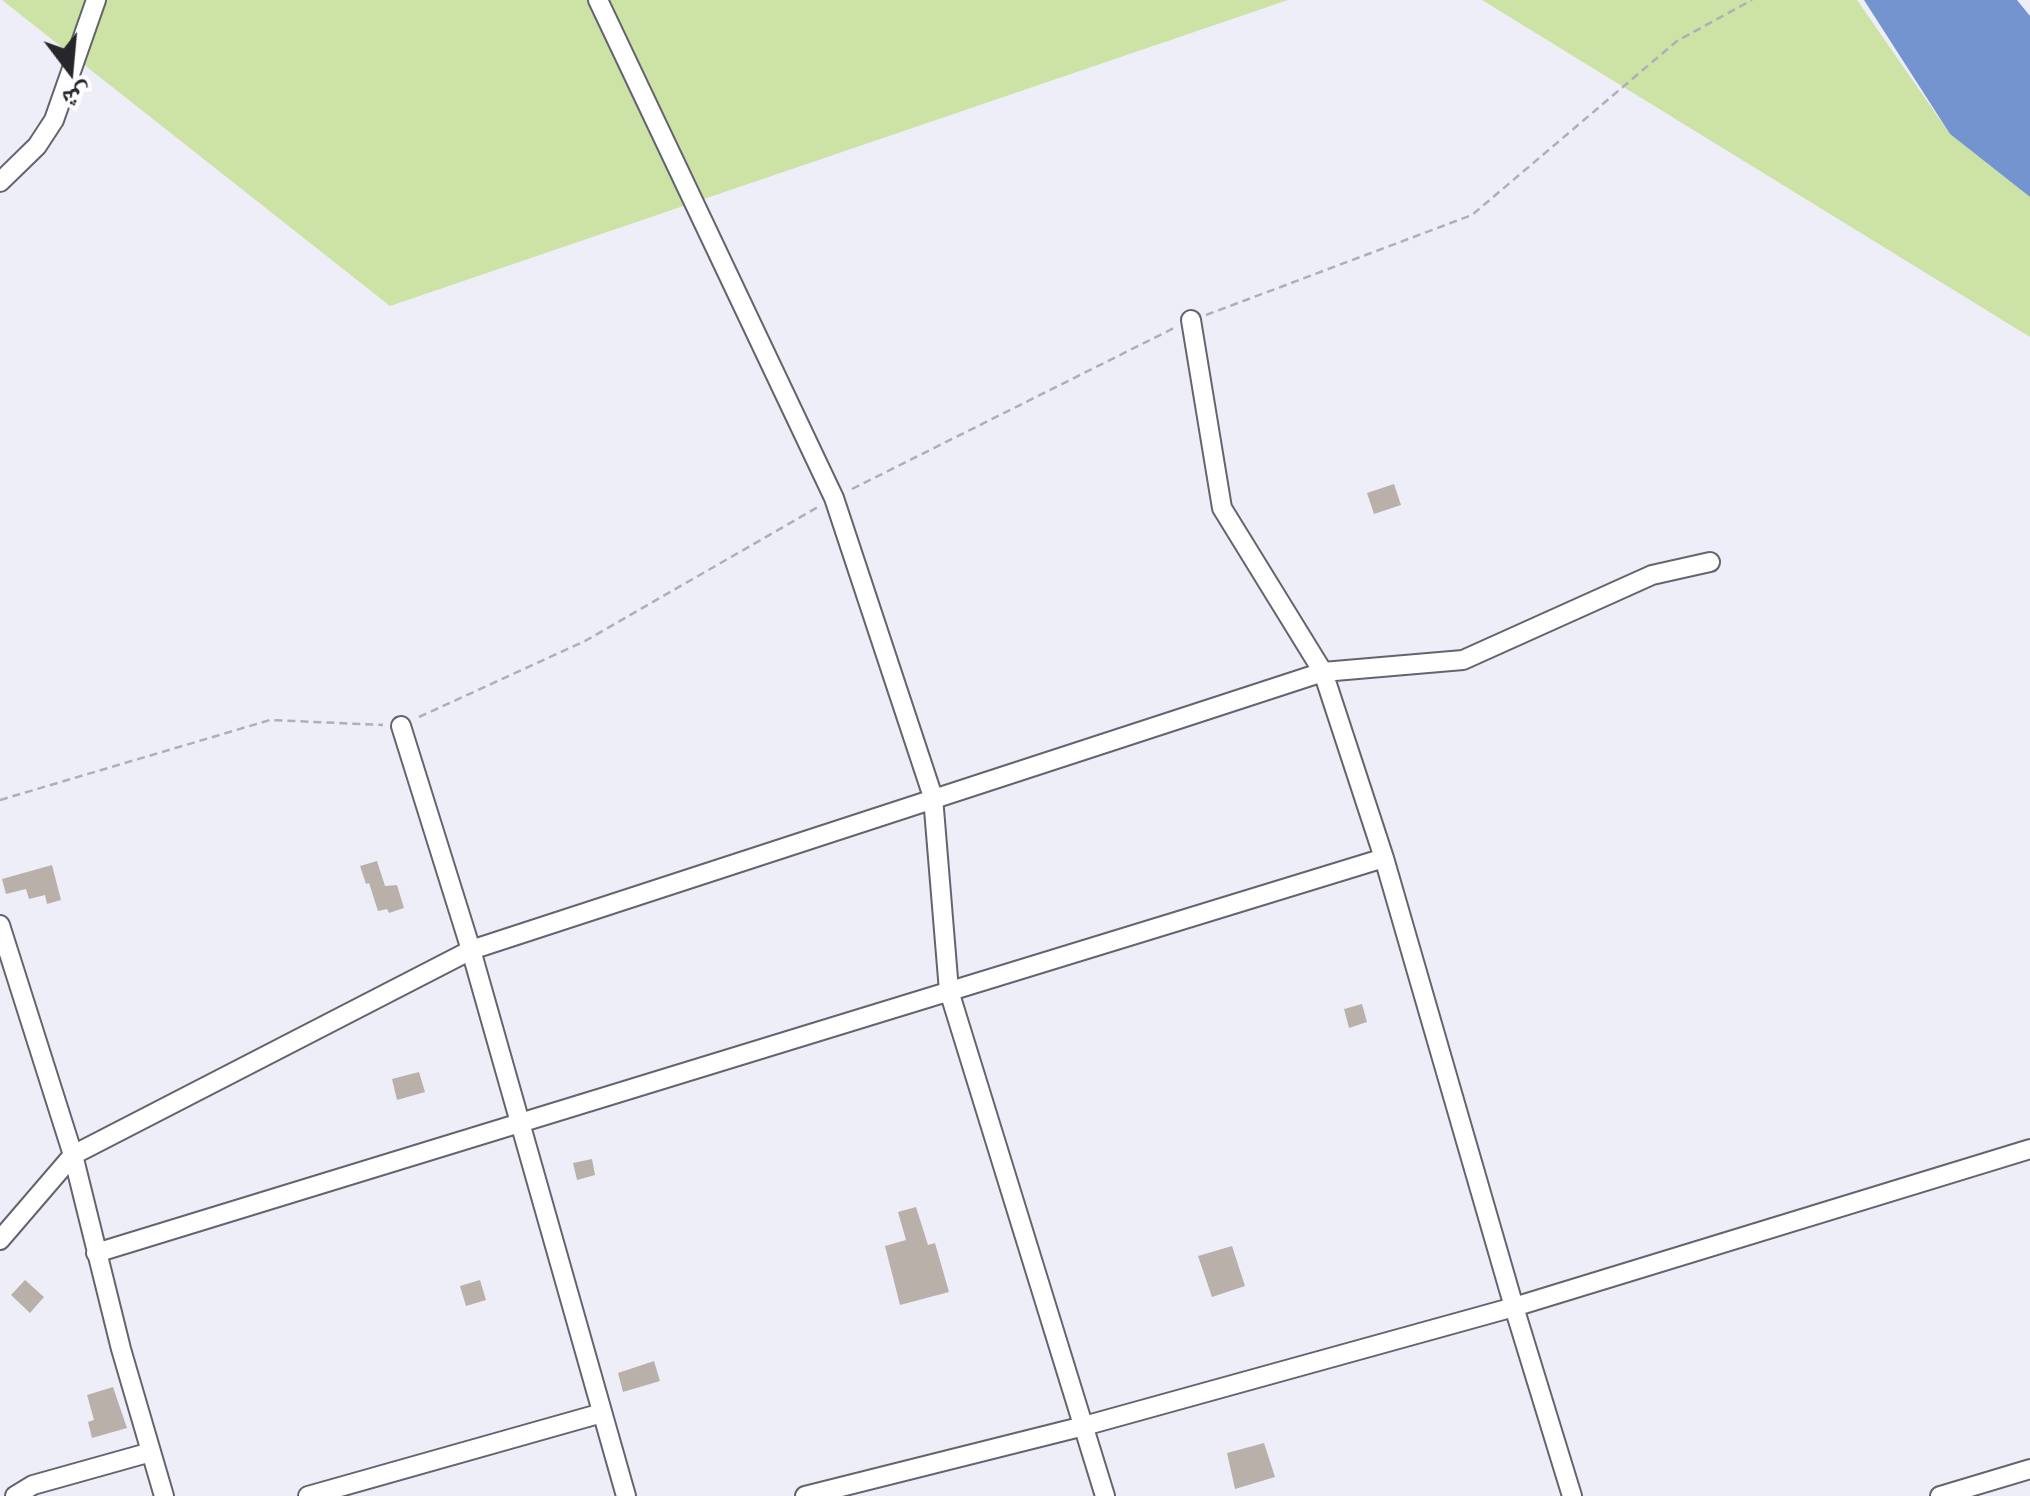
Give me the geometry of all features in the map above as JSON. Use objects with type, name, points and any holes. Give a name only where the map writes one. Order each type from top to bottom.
[{"type":"street","points":[[0,182],[37,146],[54,120],[96,0]]},
{"type":"street","points":[[598,0],[834,498],[933,797],[949,991],[1105,1496]]},
{"type":"street","points":[[1191,320],[1222,508],[1323,672],[1384,858],[1572,1496]]},
{"type":"street","points":[[0,1240],[73,1155],[471,950],[1323,672],[1464,660],[1652,575],[1710,562]]},
{"type":"street","points":[[401,726],[471,950],[626,1496]]},
{"type":"street","points":[[96,1253],[1384,858]]},
{"type":"street","points":[[1,932],[73,1155],[96,1253],[164,1496]]},
{"type":"street","points":[[805,1496],[1084,1426],[1514,1307],[2030,1148]]},
{"type":"street","points":[[310,1496],[602,1413]]},
{"type":"street","points":[[15,1496],[32,1485],[152,1452]]},
{"type":"street","points":[[1940,1496],[2030,1470]]},
{"type":"path","points":[[0,800],[270,720],[401,726],[585,640],[834,498],[1191,320],[1472,215],[1677,41],[1752,0]]},
{"type":"green space","points":[[2,0],[1288,0],[390,306]]},
{"type":"green space","points":[[1482,0],[1857,0],[1950,134],[2030,197],[2030,337]]},
{"type":"water","points":[[1864,0],[2017,0],[2030,16],[2030,197],[1950,134]]},
{"type":"building","points":[[1394,484],[1401,505],[1374,514],[1367,493]]},
{"type":"building","points":[[377,861],[385,886],[397,885],[404,908],[389,913],[387,909],[378,911],[360,866]]},
{"type":"building","points":[[52,865],[61,900],[47,904],[45,895],[29,899],[26,889],[6,894],[2,879]]},
{"type":"building","points":[[1362,1004],[1367,1022],[1349,1028],[1344,1009]]},
{"type":"building","points":[[419,1072],[425,1092],[397,1100],[392,1079]]},
{"type":"building","points":[[592,1159],[595,1175],[577,1180],[573,1163]]},
{"type":"building","points":[[916,1207],[928,1245],[935,1243],[949,1292],[900,1305],[885,1246],[906,1240],[898,1212]]},
{"type":"building","points":[[1232,1246],[1245,1286],[1212,1297],[1198,1256]]},
{"type":"building","points":[[25,1280],[44,1297],[30,1313],[11,1295]]},
{"type":"building","points":[[480,1280],[486,1300],[466,1306],[460,1286]]},
{"type":"building","points":[[654,1361],[660,1381],[623,1392],[618,1373]]},
{"type":"building","points":[[113,1387],[127,1428],[92,1438],[88,1422],[94,1420],[87,1395]]},
{"type":"building","points":[[1264,1443],[1275,1477],[1235,1489],[1227,1453]]}]
